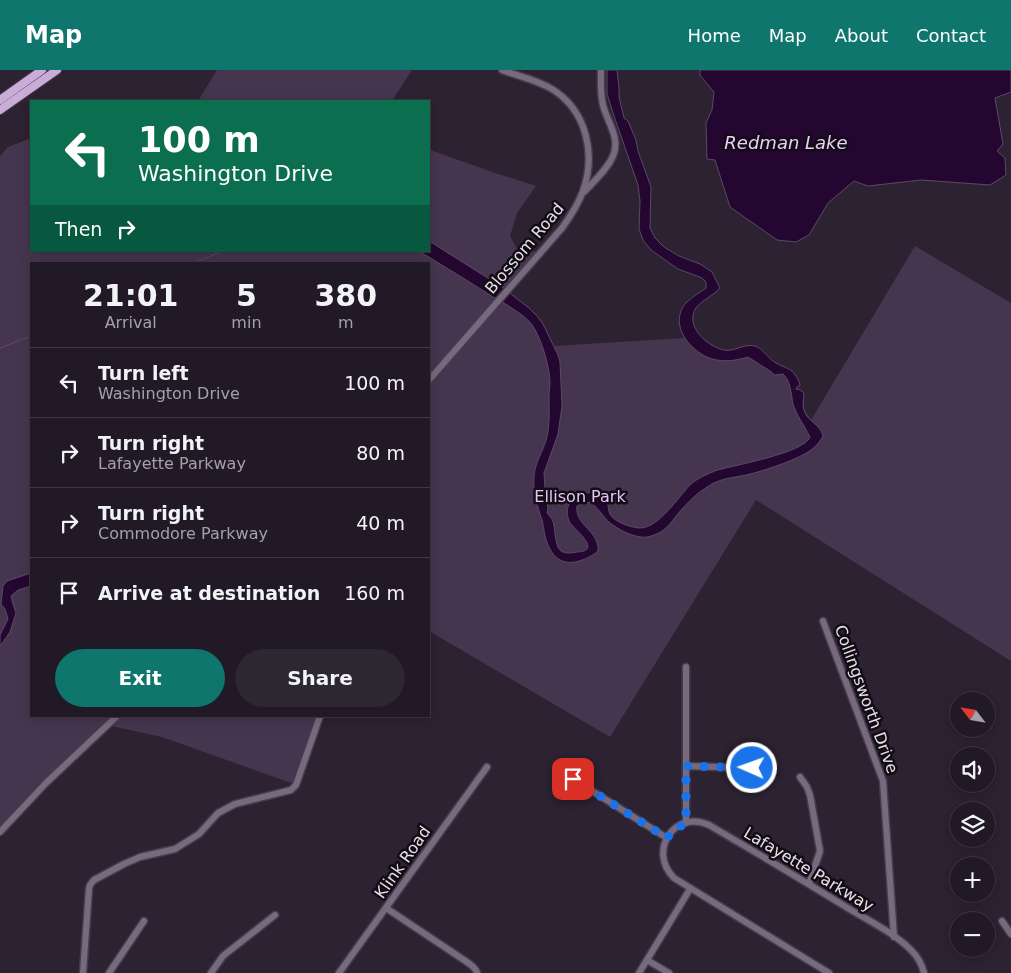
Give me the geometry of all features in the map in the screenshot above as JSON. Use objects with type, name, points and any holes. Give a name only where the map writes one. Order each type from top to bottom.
[{"type":"main road","points":[[0,100],[42,70]]},
{"type":"main road","points":[[0,110],[57,70]]},
{"type":"street","name":"Blossom Road","points":[[430,379],[562,228],[583,193],[589,158],[588,144],[585,131],[575,111],[560,94],[541,83],[502,70]]},
{"type":"street","points":[[583,193],[608,165],[616,145],[614,132],[606,117],[602,102],[602,70]]},
{"type":"street","name":"Collingsworth Drive","points":[[823,622],[883,781],[894,937]]},
{"type":"street","points":[[686,667],[686,823],[674,830],[667,838],[662,855],[664,866],[674,878],[690,889],[829,973]]},
{"type":"street","points":[[0,832],[39,790],[116,717]]},
{"type":"street","points":[[83,973],[89,889],[92,882],[133,860],[175,849],[195,837],[218,813],[235,804],[292,790],[296,785],[320,717]]},
{"type":"street","points":[[686,766],[752,768]]},
{"type":"street","name":"Klink Road","points":[[340,973],[487,767]]},
{"type":"street","points":[[800,777],[810,794],[820,851],[809,884]]},
{"type":"street","points":[[573,779],[667,838]]},
{"type":"street","name":"Lafayette Parkway","points":[[686,823],[698,822],[709,825],[894,937],[916,956],[924,973]]},
{"type":"street","points":[[639,973],[690,889]]},
{"type":"street","points":[[386,908],[467,962],[474,967],[477,973]]},
{"type":"street","points":[[211,973],[222,956],[275,915]]},
{"type":"street","points":[[109,973],[144,921]]},
{"type":"street","points":[[1002,921],[1011,934]]},
{"type":"street","points":[[647,960],[669,973]]},
{"type":"green space","points":[[217,70],[412,70],[393,100],[199,100]]},
{"type":"green space","name":"Ellison Park","points":[[30,138],[30,252],[430,252],[430,149],[536,186],[517,213],[510,236],[518,250],[536,251],[505,289],[537,317],[553,346],[701,336],[713,345],[726,350],[752,345],[760,349],[773,361],[793,372],[800,385],[796,389],[804,393],[804,409],[811,420],[915,246],[1011,303],[1011,661],[756,500],[610,737],[430,632],[430,262],[30,262],[30,717],[316,717],[294,784],[162,737],[102,724],[35,789],[0,827],[0,156],[8,147]]},
{"type":"water","points":[[607,70],[617,70],[619,97],[624,118],[628,121],[636,140],[651,187],[650,228],[655,238],[664,247],[679,256],[700,264],[712,272],[720,288],[696,308],[693,315],[695,328],[711,345],[724,350],[751,345],[755,346],[761,349],[773,361],[793,372],[800,383],[796,388],[797,390],[799,389],[804,393],[804,410],[820,429],[823,436],[811,450],[792,460],[760,471],[723,479],[710,485],[690,500],[665,529],[647,537],[627,533],[617,528],[591,503],[582,503],[577,506],[577,513],[595,538],[598,544],[598,551],[584,559],[569,562],[555,556],[549,547],[534,491],[535,471],[546,442],[549,421],[550,377],[545,354],[539,339],[530,322],[519,313],[421,252],[430,252],[430,242],[502,287],[529,308],[543,324],[558,355],[562,406],[558,434],[544,473],[547,513],[552,519],[557,545],[561,551],[569,553],[585,551],[588,548],[585,539],[569,521],[567,510],[573,499],[581,493],[594,493],[602,497],[608,504],[610,514],[615,520],[632,527],[647,527],[661,517],[691,484],[707,474],[783,453],[805,443],[810,437],[794,408],[789,384],[783,374],[775,375],[748,357],[728,361],[712,359],[701,354],[685,338],[680,325],[681,311],[688,301],[706,288],[706,282],[702,278],[678,269],[651,250],[643,240],[639,229],[640,201],[638,185],[607,94]]},
{"type":"water","name":"Redman Lake","points":[[700,70],[1011,70],[1011,92],[995,98],[1003,144],[997,151],[1005,158],[1006,175],[990,185],[921,180],[868,186],[854,181],[828,203],[809,235],[796,242],[777,240],[730,207],[715,160],[707,159],[706,123],[712,110],[714,92],[700,75]]},
{"type":"water","points":[[30,574],[30,586],[18,590],[11,596],[16,613],[10,632],[0,646],[0,635],[8,619],[5,609],[1,604],[3,586],[7,581]]},
{"type":"waterway","points":[[195,262],[220,252]]},
{"type":"waterway","points":[[0,348],[30,336]]},
{"type":"route","points":[[573,779],[667,838],[674,830],[686,823],[686,766],[752,768]]}]
